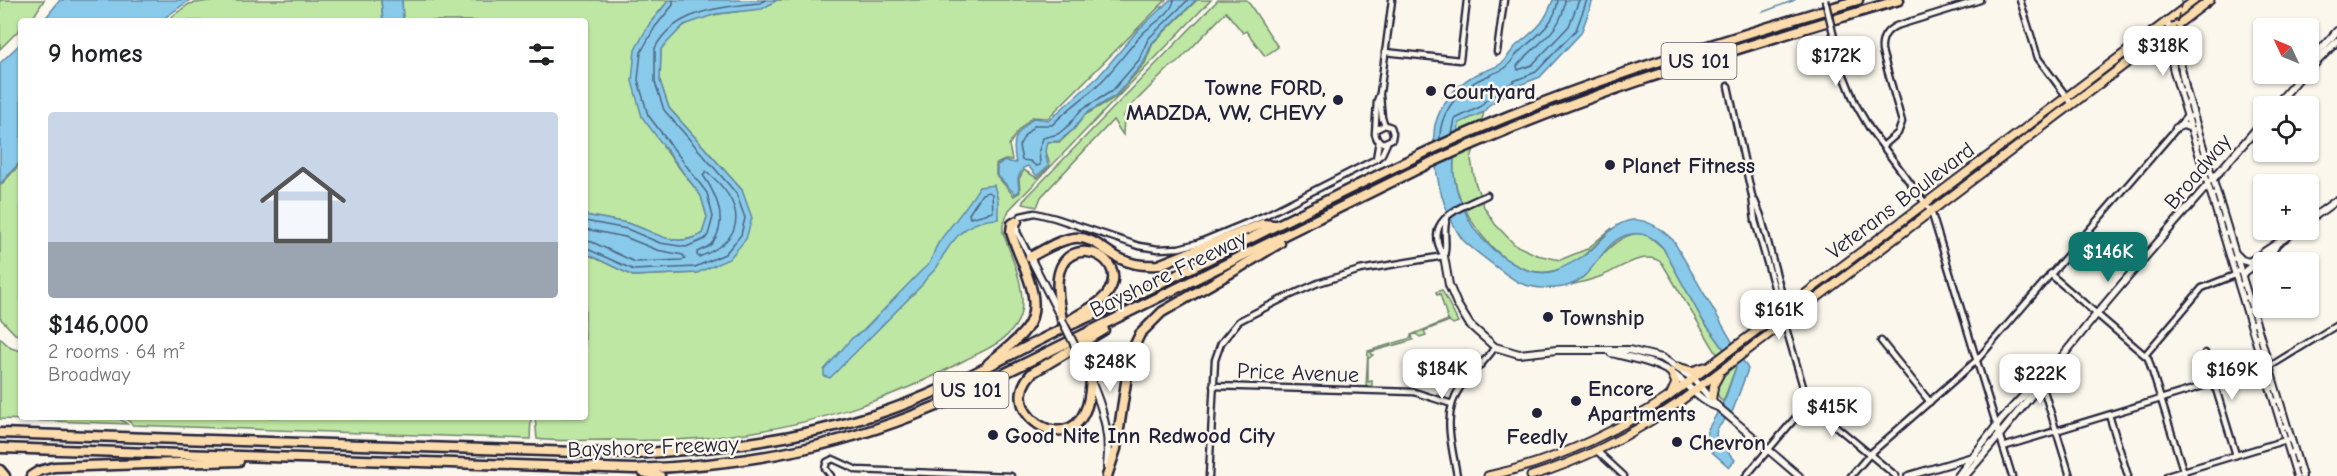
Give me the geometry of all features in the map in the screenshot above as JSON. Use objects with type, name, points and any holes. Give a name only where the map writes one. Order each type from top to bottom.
[{"type":"highway","name":"Bayshore Freeway","points":[[0,434],[634,454],[692,451],[777,440],[870,417],[976,374],[1055,332],[1144,291],[1274,225],[1502,118],[1644,66],[1858,0]]},
{"type":"highway","name":"Bayshore Freeway","points":[[0,448],[634,469],[692,467],[751,460],[814,448],[874,430],[955,398],[1430,163],[1502,131],[1648,77],[1899,0]]},
{"type":"highway","points":[[976,374],[1022,334],[1033,314],[1031,288],[1011,232],[1012,224],[1017,221]]},
{"type":"highway","points":[[1107,476],[1116,449],[1130,355],[1140,334],[1162,312],[1249,262],[1313,221]]},
{"type":"highway","points":[[1030,257],[1060,242],[1081,238],[1096,243],[1128,262],[1158,265],[1262,224],[1274,225]]},
{"type":"highway","points":[[1055,332],[1099,302],[1109,291],[1113,281],[1112,272],[1105,260],[1098,255],[1085,252],[1075,253],[1066,260],[1061,269],[1057,286],[1062,320]]},
{"type":"highway","points":[[1091,379],[1086,410],[1070,427],[1055,430],[1043,428],[1030,419],[1025,411],[1022,401],[1023,391],[1032,373],[1142,306]]},
{"type":"highway","points":[[32,476],[39,471],[54,467],[328,459]]},
{"type":"highway","points":[[634,469],[660,476]]},
{"type":"highway","points":[[0,470],[5,476]]},
{"type":"main road","name":"Veterans Boulevard","points":[[1488,476],[1531,465],[1604,436],[1667,398],[2196,0]]},
{"type":"main road","name":"Veterans Boulevard","points":[[1533,476],[1597,451],[1645,424],[1694,391],[2210,0]]},
{"type":"main road","points":[[1976,177],[1980,162]]},
{"type":"main road","points":[[1678,367],[1692,371],[1715,363]]},
{"type":"main road","points":[[1712,397],[1715,381],[1722,370]]},
{"type":"main road","points":[[1667,398],[1676,383],[1671,372]]},
{"type":"main road","points":[[1580,446],[1597,451],[1604,436]]},
{"type":"street","points":[[1385,125],[1382,118],[1380,93],[1392,0]]},
{"type":"street","points":[[1385,52],[1460,60],[1467,0]]},
{"type":"street","points":[[1497,52],[1504,0]]},
{"type":"street","points":[[1825,0],[1839,61],[1851,94],[1865,121],[1927,202],[1931,211],[2012,476]]},
{"type":"street","points":[[1883,146],[1898,133],[1902,122],[1882,51],[1882,41],[1887,31],[1896,26],[1980,0]]},
{"type":"street","points":[[2020,0],[2035,53],[2072,104]]},
{"type":"street","points":[[2166,21],[2180,59],[2191,128],[2235,253],[2238,275]]},
{"type":"street","points":[[2178,24],[2180,59]]},
{"type":"street","points":[[2170,29],[2173,68],[2190,114],[2266,367],[2302,476]]},
{"type":"street","points":[[2319,51],[2337,30]]},
{"type":"street","points":[[2319,60],[2337,41]]},
{"type":"street","points":[[2151,44],[2165,46],[2171,50]]},
{"type":"street","points":[[2284,96],[2294,84]]},
{"type":"street","points":[[1728,86],[1752,196],[1755,221],[1772,286],[1808,403],[1896,476]]},
{"type":"street","points":[[1376,159],[1379,141],[1376,135],[1377,101],[1380,93]]},
{"type":"street","points":[[1851,476],[1870,454],[1977,360],[2190,114]]},
{"type":"street","points":[[1107,476],[1109,445],[1107,427],[1091,379],[1020,239],[1016,229],[1017,221],[1021,216],[1035,213],[1145,247],[1165,249],[1186,247],[1266,215],[1376,159],[1382,154],[1394,133],[1391,127],[1385,125],[1377,129]]},
{"type":"street","points":[[2176,128],[2183,125],[2191,128]]},
{"type":"street","name":"Broadway","points":[[1965,476],[2097,314],[2253,133]]},
{"type":"street","points":[[1379,141],[1387,142]]},
{"type":"street","points":[[1487,195],[1456,209],[1442,220],[1437,230],[1439,249],[1444,256],[1449,285],[1470,325],[1495,347],[1519,354],[1557,350],[1629,350],[1662,358],[1694,379],[1712,397],[1718,407]]},
{"type":"street","points":[[2319,213],[2337,200]]},
{"type":"street","points":[[1444,256],[1447,247],[1444,227],[1448,216]]},
{"type":"street","points":[[2235,253],[2242,260],[2249,262],[2283,240]]},
{"type":"street","points":[[2145,355],[2202,288],[2238,275],[2272,252],[2276,245]]},
{"type":"street","points":[[1209,476],[1215,360],[1221,343],[1239,321],[1318,284],[1360,270],[1444,256]]},
{"type":"street","points":[[2050,274],[2145,355],[2150,363],[2184,473]]},
{"type":"street","points":[[2003,447],[2266,367],[2337,325]]},
{"type":"street","points":[[1881,341],[1930,402]]},
{"type":"street","points":[[1457,476],[1449,427],[1452,404],[1462,385],[1479,369],[1495,347]]},
{"type":"street","points":[[1601,350],[1655,364],[1671,372],[1710,404],[1718,407],[1733,419],[1799,476]]},
{"type":"street","points":[[2205,353],[2236,455]]},
{"type":"street","points":[[2266,367],[2297,476]]},
{"type":"street","points":[[2041,381],[2070,476]]},
{"type":"street","name":"Broadway","points":[[1957,476],[1975,456],[1979,446],[1997,425],[2026,393],[2041,381]]},
{"type":"street","name":"Price Avenue","points":[[1213,386],[1414,392],[1452,404]]},
{"type":"street","points":[[1746,476],[1808,403]]},
{"type":"street","points":[[2109,415],[2128,476]]},
{"type":"street","points":[[2167,476],[2184,473],[2286,440]]},
{"type":"street","points":[[1964,459],[1979,446]]},
{"type":"street","points":[[1908,476],[1975,456],[1988,448]]},
{"type":"street","points":[[1597,451],[1624,476]]},
{"type":"street","points":[[831,476],[825,468],[827,462],[833,459],[852,469],[863,471],[1011,476]]},
{"type":"street","points":[[1531,465],[1533,476]]},
{"type":"street","points":[[1944,465],[1954,471],[1957,476]]},
{"type":"green space","points":[[0,0],[44,0],[32,18],[18,18],[18,31],[0,49]]},
{"type":"green space","points":[[216,0],[381,0],[383,18],[170,18],[189,4]]},
{"type":"green space","points":[[402,0],[669,0],[650,23],[663,147],[701,196],[707,217],[702,234],[672,240],[627,223],[588,216],[588,18],[403,18]]},
{"type":"green space","points":[[777,0],[1166,0],[1048,118],[1032,117],[1018,131],[1009,145],[1012,160],[996,164],[996,175],[1014,196],[1020,192],[1019,179],[1024,170],[1037,178],[1050,166],[1046,151],[1048,142],[1060,142],[1085,115],[1116,97],[1145,63],[1153,43],[1197,0],[1211,0],[1009,210],[1003,225],[1003,232],[1020,285],[1022,306],[1020,316],[1011,332],[997,343],[910,387],[852,408],[792,425],[717,437],[686,439],[564,441],[537,439],[535,420],[588,420],[588,254],[633,276],[697,273],[742,190],[669,108],[660,81],[661,49],[678,30],[696,20],[766,5]]},
{"type":"green space","points":[[1218,0],[1247,0],[1278,47],[1265,56],[1246,31],[1243,33],[1226,12],[1127,110],[1124,116],[1123,135],[1113,120],[1041,197],[1037,207],[1023,204],[1023,201]]},
{"type":"green space","points":[[1484,112],[1471,159],[1475,182],[1484,207],[1495,224],[1515,245],[1537,255],[1560,260],[1587,249],[1612,228],[1586,254],[1570,265],[1553,271],[1535,272],[1518,266],[1502,256],[1475,226],[1457,190],[1454,155],[1459,123]]},
{"type":"green space","points":[[18,166],[18,335],[0,318],[0,186]]},
{"type":"green space","points":[[1639,233],[1649,236],[1663,248],[1703,321],[1736,367],[1723,402],[1716,390],[1721,379],[1728,372],[1662,263],[1655,259],[1641,259],[1625,264],[1600,277],[1571,285],[1611,246],[1629,235]]},
{"type":"green space","points":[[1442,290],[1458,322],[1453,324],[1449,321],[1424,331],[1426,335],[1420,337],[1416,334],[1412,335],[1413,340],[1370,352],[1373,355],[1368,359],[1368,382],[1372,381],[1372,386],[1366,386],[1368,351],[1411,338],[1411,335],[1448,320],[1440,294],[1437,295],[1436,292]]},
{"type":"green space","points":[[0,338],[11,348],[18,350],[18,420],[0,419]]},
{"type":"green space","points":[[25,420],[121,420],[127,424]]},
{"type":"green space","points":[[127,420],[531,420],[530,439],[133,425]]},
{"type":"water","points":[[60,0],[190,0],[164,18],[45,18]]},
{"type":"water","points":[[381,0],[402,0],[403,18],[383,18]]},
{"type":"water","points":[[669,0],[777,0],[762,9],[716,14],[684,25],[661,49],[660,81],[669,108],[742,190],[752,218],[746,239],[729,259],[697,273],[633,276],[588,254],[588,216],[627,223],[673,240],[682,240],[702,234],[707,217],[701,196],[642,117],[632,81],[635,50],[650,23]]},
{"type":"water","points":[[1170,0],[1196,0],[1152,43],[1144,62],[1115,96],[1085,114],[1074,129],[1059,141],[1047,142],[1045,151],[1048,166],[1037,176],[1028,166],[1023,168],[1018,178],[1019,192],[1015,194],[997,175],[997,165],[1005,161],[1016,163],[1014,142],[1018,133],[1033,118],[1049,120],[1098,77],[1138,30]]},
{"type":"water","points":[[1553,0],[1593,0],[1581,33],[1540,77],[1517,86],[1488,106],[1484,112],[1459,123],[1454,155],[1456,188],[1468,218],[1490,247],[1511,262],[1534,272],[1546,273],[1574,262],[1589,252],[1614,228],[1626,221],[1639,220],[1650,223],[1673,240],[1748,369],[1733,410],[1717,429],[1718,441],[1735,460],[1729,467],[1712,452],[1707,431],[1725,399],[1736,367],[1703,321],[1659,244],[1643,234],[1627,235],[1611,244],[1579,281],[1558,288],[1532,287],[1515,280],[1466,243],[1452,223],[1444,204],[1437,175],[1434,140],[1435,125],[1441,110],[1449,97],[1466,80],[1502,63],[1515,47],[1539,26]]},
{"type":"water","points":[[18,46],[18,164],[0,184],[0,63]]},
{"type":"water","points":[[994,185],[998,200],[998,219],[980,222],[960,234],[922,285],[830,378],[824,376],[824,370],[852,338],[863,331],[929,263],[939,242],[979,187]]},
{"type":"waterway","points":[[1763,12],[1795,0]]},
{"type":"railway","points":[[2182,0],[2174,36],[2179,77],[2299,476]]},
{"type":"place","name":"Courtyard","points":[[1431,91]]},
{"type":"place","name":"Towne FORD, MADZDA, VW, CHEVY","points":[[1338,100]]},
{"type":"place","name":"Planet Fitness","points":[[1610,165]]},
{"type":"place","name":"Township","points":[[1548,317]]},
{"type":"place","name":"Encore Apartments","points":[[1576,401]]},
{"type":"place","name":"Feedly","points":[[1537,413]]},
{"type":"place","name":"Good Nite Inn Redwood City","points":[[993,435]]},
{"type":"place","name":"Chevron","points":[[1677,442]]}]
